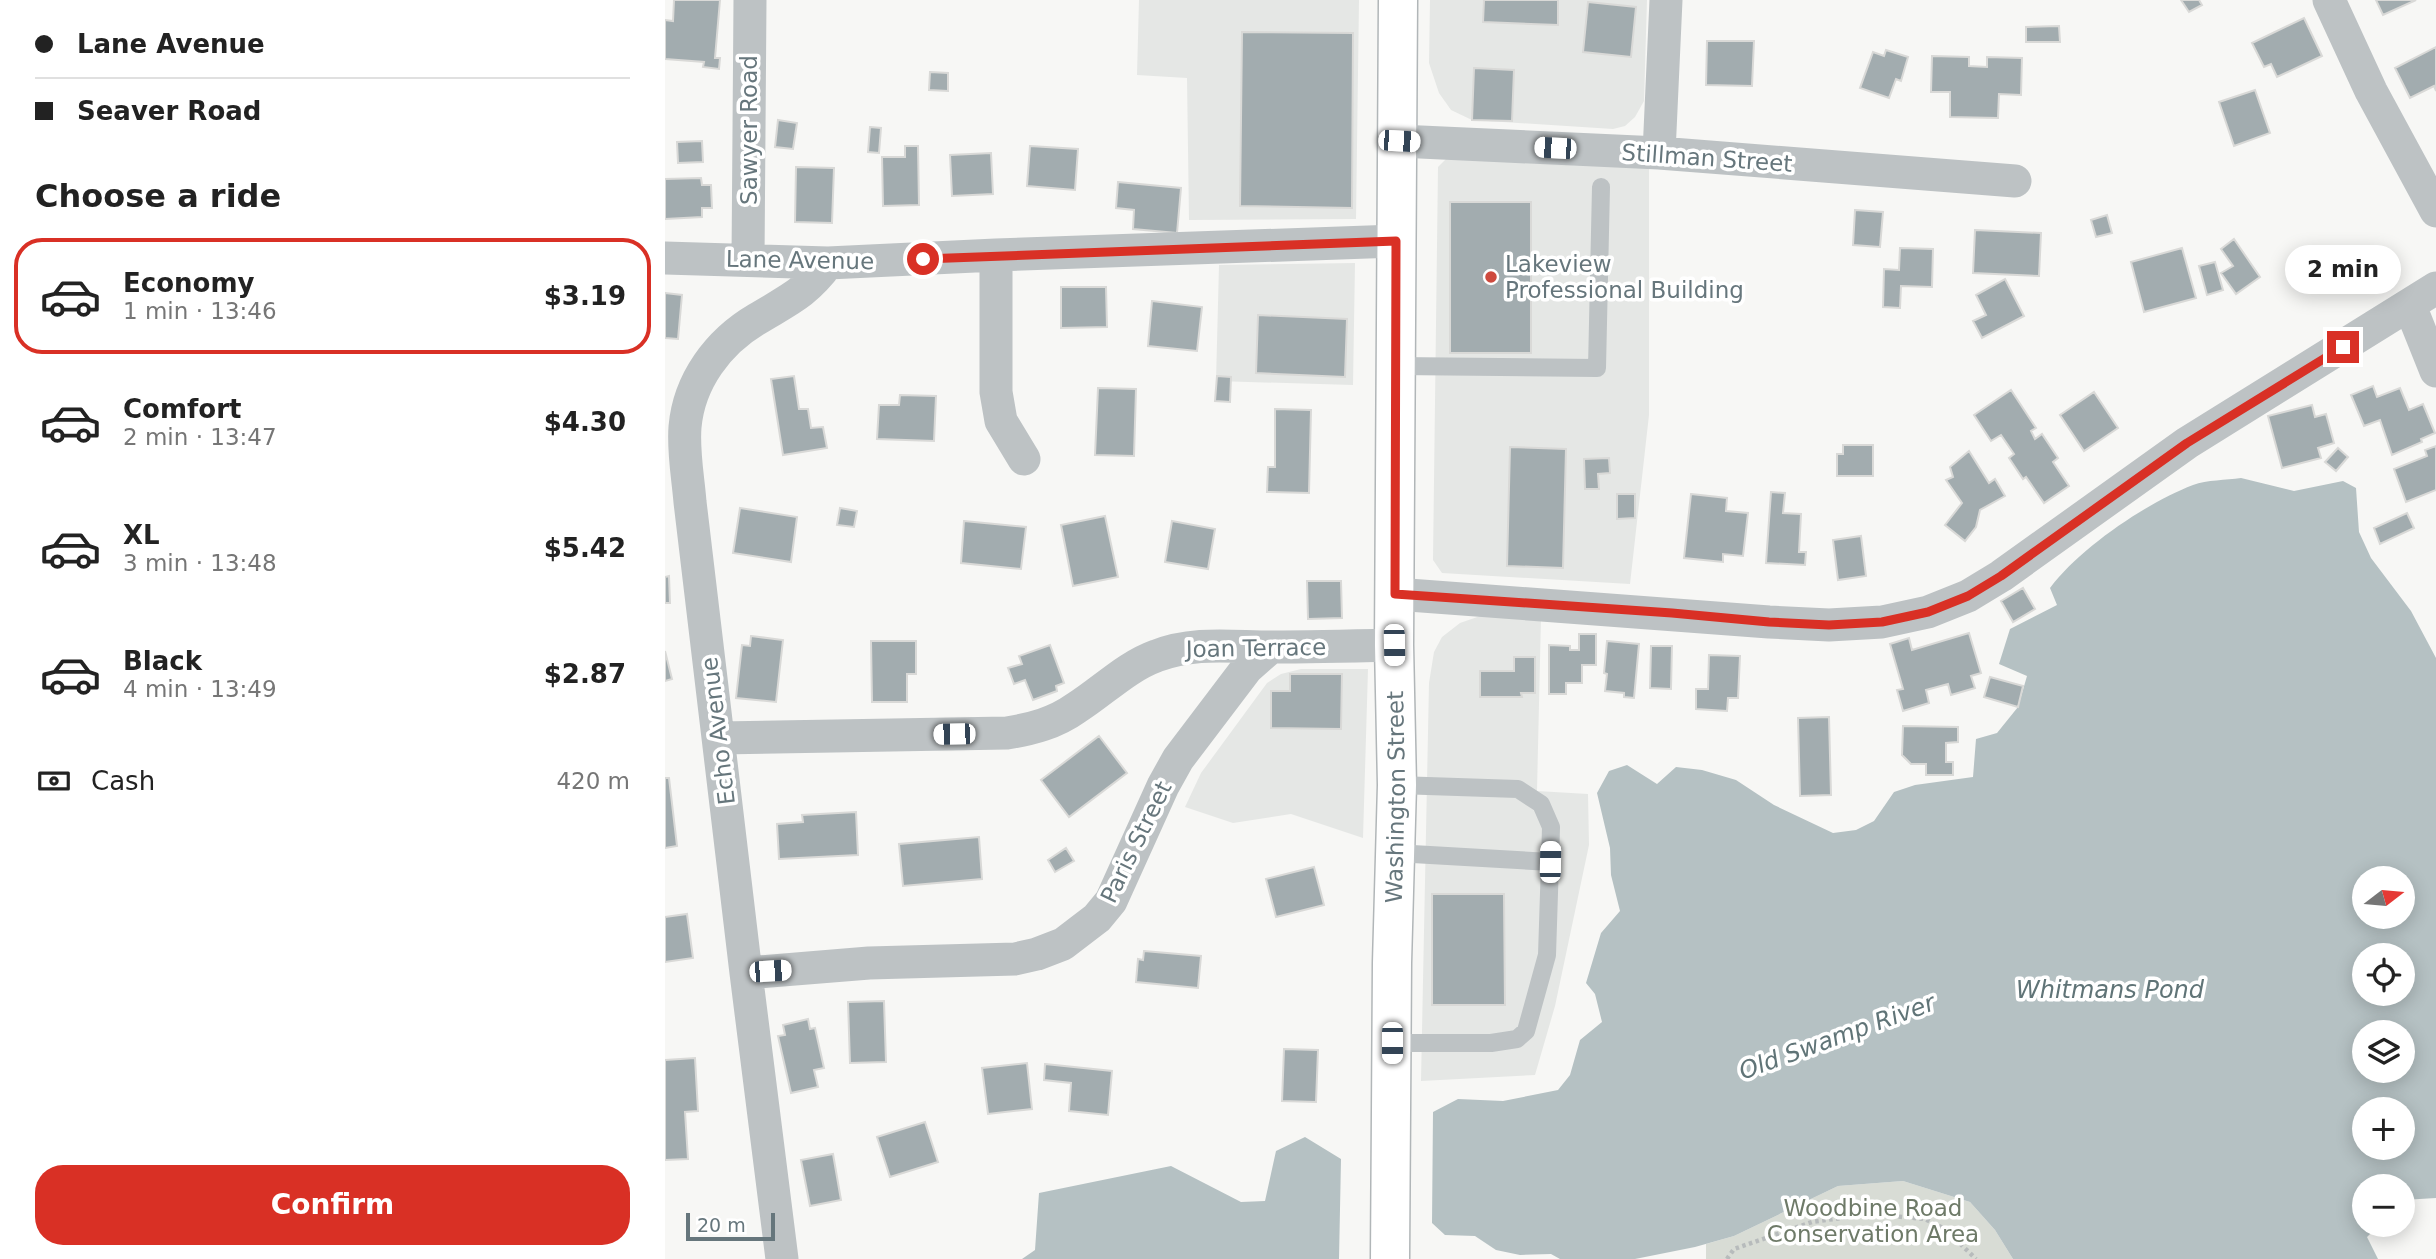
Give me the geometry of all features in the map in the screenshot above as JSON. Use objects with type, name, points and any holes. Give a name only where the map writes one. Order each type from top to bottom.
[{"type":"main road","name":"Washington Street","points":[[1390,1259],[1397,785],[1394,645],[1398,0]]},
{"type":"street","name":"Sawyer Road","points":[[748,260],[750,0]]},
{"type":"street","points":[[1659,153],[1666,0]]},
{"type":"street","points":[[2329,0],[2371,91],[2436,211]]},
{"type":"street","name":"Stillman Street","points":[[1399,141],[1659,153],[2015,181]]},
{"type":"street","name":"Lane Avenue","points":[[665,258],[828,263],[1396,241]]},
{"type":"street","points":[[996,255],[996,392],[1001,421],[1024,459]]},
{"type":"street","name":"Echo Avenue","points":[[782,1259],[745,973],[684,449],[685,425],[689,402],[697,382],[721,346],[746,326],[798,296],[815,281],[828,263]]},
{"type":"street","points":[[1395,594],[1769,622],[1829,625],[1882,622],[1928,612],[1968,596],[2001,576],[2187,443],[2423,297],[2436,371]]},
{"type":"street","name":"Joan Terrace","points":[[719,738],[1020,730],[1056,720],[1076,709],[1134,666],[1173,650],[1200,645],[1394,645]]},
{"type":"street","name":"Paris Street","points":[[745,973],[869,963],[1015,959],[1063,944],[1097,918],[1111,901],[1178,759],[1247,668],[1271,647]]},
{"type":"lane","points":[[1396,366],[1597,368],[1601,187]]},
{"type":"lane","points":[[1392,1043],[1491,1043],[1517,1039],[1525,1031],[1547,955],[1551,827],[1541,804],[1518,789],[1397,785]]},
{"type":"lane","points":[[1395,853],[1550,862]]},
{"type":"path","points":[[1727,1259],[1734,1250],[1812,1222],[1870,1214],[1925,1219],[1945,1229],[1976,1259]]},
{"type":"shaded area","points":[[1139,0],[1359,0],[1356,219],[1189,220],[1187,78],[1137,75]]},
{"type":"shaded area","points":[[1430,0],[1647,0],[1644,101],[1635,117],[1625,126],[1613,129],[1472,120],[1451,110],[1439,93],[1429,63]]},
{"type":"shaded area","points":[[1446,159],[1649,167],[1649,415],[1630,584],[1442,573],[1433,560],[1438,167]]},
{"type":"shaded area","points":[[1355,263],[1353,385],[1216,381],[1219,265]]},
{"type":"shaded area","points":[[1483,615],[1541,617],[1537,791],[1588,794],[1589,845],[1555,1006],[1535,1075],[1421,1081],[1429,683],[1434,652],[1442,637],[1460,623]]},
{"type":"shaded area","points":[[1301,669],[1368,669],[1363,838],[1291,814],[1233,823],[1185,807],[1201,773],[1267,683],[1281,674]]},
{"type":"green space","name":"Woodbine Road Conservation Area","points":[[1903,1181],[1970,1202],[1995,1230],[2013,1259],[1706,1259],[1706,1244],[1734,1236],[1838,1186]]},
{"type":"water","name":"Whitmans Pond","points":[[2241,478],[2294,491],[2343,481],[2356,488],[2359,532],[2371,558],[2411,611],[2436,658],[2436,1198],[2415,1199],[2415,1174],[2352,1174],[2352,1237],[2367,1237],[2378,1259],[2013,1259],[1995,1230],[1970,1202],[1903,1181],[1838,1186],[1734,1236],[1635,1259],[1560,1259],[1551,1254],[1520,1255],[1496,1250],[1475,1236],[1445,1235],[1432,1223],[1433,1112],[1458,1099],[1503,1101],[1558,1090],[1570,1075],[1580,1040],[1602,1022],[1595,994],[1586,983],[1601,933],[1620,911],[1611,875],[1610,848],[1597,793],[1609,771],[1627,765],[1657,784],[1676,767],[1702,770],[1736,780],[1774,805],[1833,833],[1856,830],[1874,821],[1894,792],[1915,785],[1973,777],[1976,739],[1997,733],[2018,707],[2027,676],[1999,664],[2010,629],[2057,605],[2050,588],[2078,558],[2115,528],[2175,493],[2210,481]]},
{"type":"water","points":[[1305,1137],[1341,1159],[1339,1259],[1022,1259],[1035,1250],[1039,1193],[1171,1166],[1241,1202],[1265,1201],[1276,1151]]},
{"type":"building","points":[[674,0],[720,0],[715,58],[720,58],[719,69],[703,67],[704,62],[665,59],[665,20],[673,21]]},
{"type":"building","points":[[1484,0],[1558,0],[1558,25],[1483,22]]},
{"type":"building","points":[[2181,0],[2199,0],[2202,5],[2189,12]]},
{"type":"building","points":[[2376,0],[2416,0],[2383,15]]},
{"type":"building","points":[[1588,2],[1636,7],[1631,57],[1583,52]]},
{"type":"building","points":[[2304,18],[2322,56],[2277,77],[2271,64],[2264,67],[2252,43]]},
{"type":"building","points":[[2059,26],[2060,42],[2026,42],[2026,27]]},
{"type":"building","points":[[1242,32],[1353,33],[1352,208],[1240,206]]},
{"type":"building","points":[[1707,41],[1754,41],[1752,86],[1706,85]]},
{"type":"building","points":[[2436,47],[2436,91],[2434,86],[2410,98],[2395,68]]},
{"type":"building","points":[[1886,50],[1908,57],[1901,81],[1896,79],[1889,98],[1860,88],[1873,52],[1884,56]]},
{"type":"building","points":[[1932,56],[1969,57],[1969,66],[1987,67],[1987,57],[2022,58],[2021,95],[1999,94],[1998,118],[1950,117],[1950,92],[1931,92]]},
{"type":"building","points":[[1474,68],[1514,70],[1512,121],[1472,120]]},
{"type":"building","points":[[930,72],[948,73],[948,91],[929,90]]},
{"type":"building","points":[[2255,90],[2270,133],[2234,146],[2219,102]]},
{"type":"building","points":[[778,120],[797,123],[793,149],[775,147]]},
{"type":"building","points":[[870,127],[881,128],[879,153],[868,152]]},
{"type":"building","points":[[702,141],[703,162],[678,163],[677,142]]},
{"type":"building","points":[[905,146],[918,146],[919,205],[883,206],[882,157],[905,157]]},
{"type":"building","points":[[1030,146],[1078,149],[1075,190],[1027,186]]},
{"type":"building","points":[[991,153],[993,194],[952,196],[950,155]]},
{"type":"building","points":[[796,167],[834,168],[832,223],[795,222]]},
{"type":"building","points":[[701,178],[702,185],[711,185],[712,208],[702,208],[702,217],[665,219],[665,179]]},
{"type":"building","points":[[1118,182],[1181,188],[1177,233],[1133,229],[1134,210],[1116,208]]},
{"type":"building","name":"Lakeview Professional Building","points":[[1450,202],[1531,202],[1531,353],[1450,353]]},
{"type":"building","points":[[1855,210],[1883,212],[1880,247],[1853,245]]},
{"type":"building","points":[[2107,215],[2112,233],[2096,237],[2091,220]]},
{"type":"building","points":[[1975,230],[2041,233],[2039,276],[1973,273]]},
{"type":"building","points":[[2234,239],[2260,277],[2236,294],[2221,273],[2233,266],[2221,249]]},
{"type":"building","points":[[1900,248],[1933,249],[1932,287],[1901,286],[1900,308],[1883,307],[1884,269],[1899,270]]},
{"type":"building","points":[[2182,248],[2196,298],[2144,312],[2131,262]]},
{"type":"building","points":[[2215,262],[2223,290],[2207,295],[2199,266]]},
{"type":"building","points":[[2005,279],[2024,316],[1982,338],[1973,321],[1986,315],[1976,295]]},
{"type":"building","points":[[1061,287],[1106,287],[1107,327],[1061,328]]},
{"type":"building","points":[[665,293],[682,295],[678,339],[665,338]]},
{"type":"building","points":[[1152,301],[1202,307],[1197,351],[1148,346]]},
{"type":"building","points":[[1258,315],[1347,319],[1345,377],[1256,373]]},
{"type":"building","points":[[794,376],[799,409],[808,409],[811,428],[823,427],[827,448],[783,455],[771,379]]},
{"type":"building","points":[[1217,376],[1231,377],[1230,402],[1215,401]]},
{"type":"building","points":[[2373,386],[2377,397],[2400,388],[2409,410],[2423,404],[2435,433],[2392,455],[2380,420],[2364,426],[2351,395]]},
{"type":"building","points":[[1098,388],[1136,389],[1134,456],[1095,455]]},
{"type":"building","points":[[2011,390],[2036,428],[2031,431],[2035,439],[2042,434],[2058,458],[2053,462],[2069,486],[2044,503],[2009,458],[2014,454],[2001,435],[1991,441],[1974,415]]},
{"type":"building","points":[[2094,392],[2118,428],[2084,451],[2060,415]]},
{"type":"building","points":[[900,395],[936,396],[934,441],[877,439],[879,405],[899,405]]},
{"type":"building","points":[[2312,405],[2315,417],[2326,414],[2334,443],[2318,448],[2321,458],[2282,468],[2268,416]]},
{"type":"building","points":[[1275,409],[1311,410],[1309,493],[1267,492],[1268,467],[1275,467]]},
{"type":"building","points":[[1843,445],[1873,445],[1873,476],[1837,476],[1837,454],[1843,454]]},
{"type":"building","points":[[2436,446],[2436,490],[2406,502],[2394,469],[2427,456],[2425,450]]},
{"type":"building","points":[[1510,447],[1566,449],[1563,568],[1507,566]]},
{"type":"building","points":[[2338,448],[2348,457],[2336,471],[2325,462]]},
{"type":"building","points":[[1969,451],[1989,483],[1995,479],[2005,496],[1980,510],[1976,527],[1965,541],[1945,525],[1962,503],[1946,480],[1953,477],[1950,467]]},
{"type":"building","points":[[1609,458],[1610,473],[1598,474],[1599,489],[1585,489],[1584,459]]},
{"type":"building","points":[[1771,492],[1785,493],[1783,513],[1801,514],[1799,552],[1806,552],[1805,565],[1766,563]]},
{"type":"building","points":[[1617,494],[1635,494],[1635,518],[1617,519]]},
{"type":"building","points":[[1691,494],[1727,498],[1726,511],[1748,513],[1743,556],[1723,554],[1723,562],[1684,558]]},
{"type":"building","points":[[740,508],[797,517],[791,562],[733,553]]},
{"type":"building","points":[[840,508],[857,511],[854,527],[837,525]]},
{"type":"building","points":[[2407,513],[2414,528],[2380,544],[2374,528]]},
{"type":"building","points":[[1105,516],[1118,577],[1073,586],[1061,525]]},
{"type":"building","points":[[964,521],[1026,527],[1021,569],[961,563]]},
{"type":"building","points":[[1172,521],[1215,529],[1208,569],[1165,562]]},
{"type":"building","points":[[1861,536],[1866,576],[1838,580],[1833,540]]},
{"type":"building","points":[[669,576],[670,603],[665,603],[665,577]]},
{"type":"building","points":[[1307,581],[1341,581],[1342,618],[1308,619]]},
{"type":"building","points":[[2023,588],[2035,609],[2013,622],[2001,601]]},
{"type":"building","points":[[1969,633],[1981,673],[1971,676],[1975,688],[1951,695],[1948,684],[1926,690],[1929,703],[1903,711],[1897,690],[1903,689],[1890,644],[1909,638],[1912,650]]},
{"type":"building","points":[[1579,634],[1596,634],[1596,665],[1582,665],[1582,683],[1566,683],[1566,694],[1549,694],[1549,645],[1570,646],[1570,650],[1579,650]]},
{"type":"building","points":[[751,636],[783,640],[776,702],[736,698],[742,645],[750,646]]},
{"type":"building","points":[[871,641],[916,641],[916,674],[907,674],[907,702],[872,702]]},
{"type":"building","points":[[1607,641],[1639,644],[1634,698],[1624,697],[1624,693],[1605,691]]},
{"type":"building","points":[[1050,645],[1064,683],[1056,686],[1057,691],[1033,700],[1025,680],[1014,684],[1008,668],[1022,664],[1019,656]]},
{"type":"building","points":[[1651,646],[1672,646],[1671,689],[1650,688]]},
{"type":"building","points":[[665,651],[672,679],[665,681]]},
{"type":"building","points":[[1709,655],[1740,656],[1738,698],[1728,698],[1727,711],[1696,709],[1696,689],[1708,689]]},
{"type":"building","points":[[1514,657],[1535,657],[1535,693],[1521,693],[1522,697],[1480,697],[1480,671],[1514,671]]},
{"type":"building","points":[[1290,674],[1342,674],[1341,729],[1271,728],[1271,691],[1290,691]]},
{"type":"building","points":[[1990,677],[2023,686],[2018,707],[1984,697]]},
{"type":"building","points":[[1829,717],[1831,795],[1800,796],[1798,718]]},
{"type":"building","points":[[1903,726],[1958,727],[1958,742],[1946,743],[1946,762],[1953,762],[1953,775],[1926,775],[1926,764],[1911,764],[1902,755]]},
{"type":"building","points":[[1099,736],[1127,773],[1069,817],[1041,780]]},
{"type":"building","points":[[665,778],[669,778],[677,846],[665,848]]},
{"type":"building","points":[[856,812],[858,855],[779,859],[777,824],[803,822],[802,815]]},
{"type":"building","points":[[979,837],[982,879],[903,886],[899,844]]},
{"type":"building","points":[[1066,848],[1074,861],[1055,872],[1048,860]]},
{"type":"building","points":[[1314,867],[1324,905],[1276,917],[1266,879]]},
{"type":"building","points":[[1432,894],[1504,894],[1505,1005],[1432,1005]]},
{"type":"building","points":[[687,914],[693,958],[665,962],[665,917]]},
{"type":"building","points":[[1144,951],[1201,956],[1198,988],[1136,982],[1138,959],[1143,960]]},
{"type":"building","points":[[884,1001],[886,1062],[850,1063],[848,1002]]},
{"type":"building","points":[[808,1019],[810,1029],[815,1028],[824,1068],[814,1070],[818,1087],[791,1093],[778,1036],[785,1035],[783,1025]]},
{"type":"building","points":[[1284,1049],[1318,1050],[1316,1102],[1282,1101]]},
{"type":"building","points":[[695,1058],[698,1111],[685,1112],[688,1159],[665,1160],[665,1060]]},
{"type":"building","points":[[1027,1063],[1032,1109],[988,1114],[982,1068]]},
{"type":"building","points":[[1045,1064],[1112,1071],[1108,1115],[1069,1111],[1071,1083],[1044,1080]]},
{"type":"building","points":[[925,1122],[938,1162],[890,1177],[877,1137]]},
{"type":"building","points":[[833,1154],[841,1200],[810,1206],[801,1160]]},
{"type":"place","name":"Lakeview Professional Building","points":[[1491,277]]},
{"type":"route","points":[[923,259],[1396,241],[1395,594],[1769,622],[1829,625],[1882,622],[1928,612],[1968,596],[2001,576],[2187,443],[2343,347]]},
{"type":"water label","name":"Old Swamp River","points":[[1837,1037]]}]
